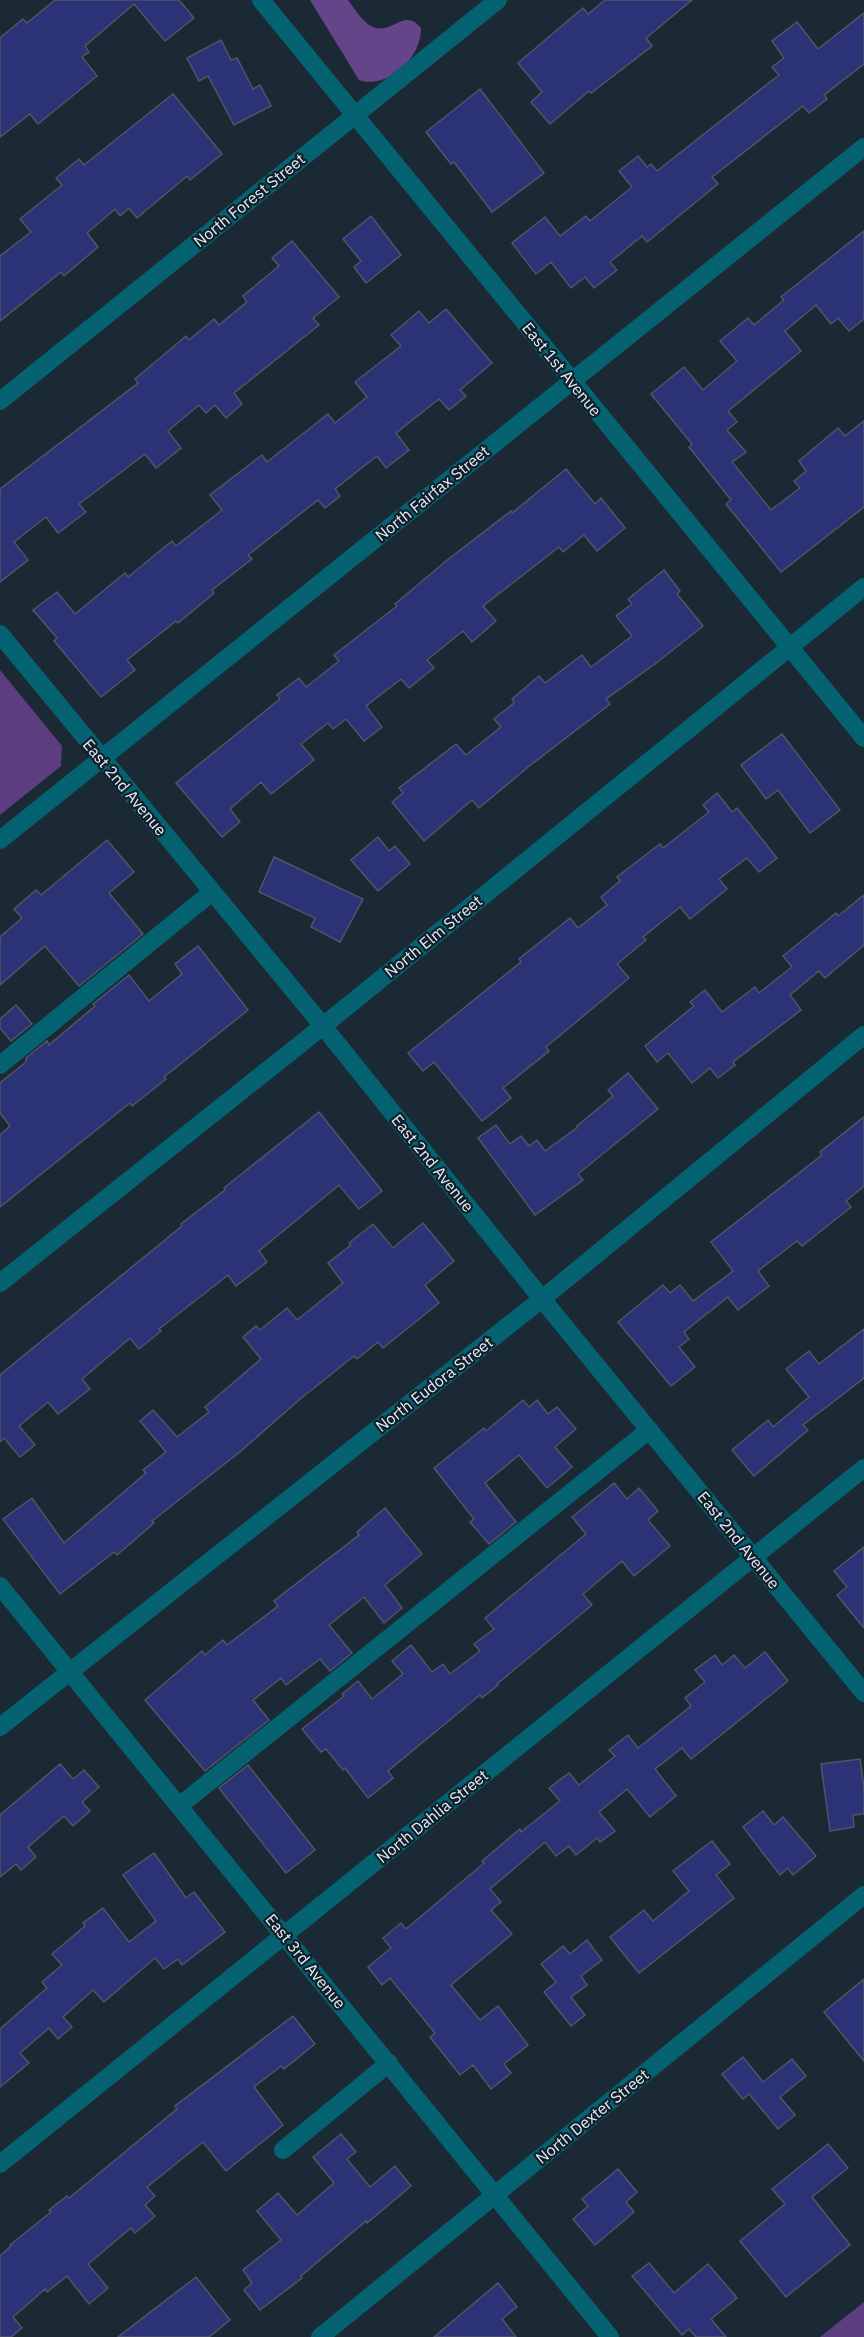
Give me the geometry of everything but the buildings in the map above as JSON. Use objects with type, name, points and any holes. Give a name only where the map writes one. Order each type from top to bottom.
[{"type":"street","name":"East 1st Avenue","points":[[261,0],[864,738]]},
{"type":"street","name":"North Forest Street","points":[[0,401],[498,0]]},
{"type":"street","name":"North Fairfax Street","points":[[0,840],[864,147]]},
{"type":"street","name":"North Elm Street","points":[[0,1283],[323,1026],[864,587]]},
{"type":"street","name":"East 2nd Avenue","points":[[0,634],[323,1026],[649,1430],[863,1688]]},
{"type":"street","points":[[0,1065],[212,892]]},
{"type":"street","name":"North Eudora Street","points":[[0,1727],[542,1299],[864,1035]]},
{"type":"street","points":[[179,1806],[649,1430]]},
{"type":"street","name":"North Dahlia Street","points":[[0,2164],[864,1468]]},
{"type":"street","name":"East 3rd Avenue","points":[[0,1586],[610,2337]]},
{"type":"street","name":"North Dexter Street","points":[[320,2337],[864,1895]]},
{"type":"street","points":[[283,2150],[389,2063]]},
{"type":"shaded area","points":[[310,0],[348,0],[364,20],[376,28],[388,27],[404,20],[415,22],[421,28],[416,50],[401,69],[392,76],[370,82],[359,80]]},
{"type":"shaded area","points":[[0,670],[62,746],[61,766],[0,815]]},
{"type":"shaded area","points":[[864,2302],[864,2337],[820,2337]]}]
